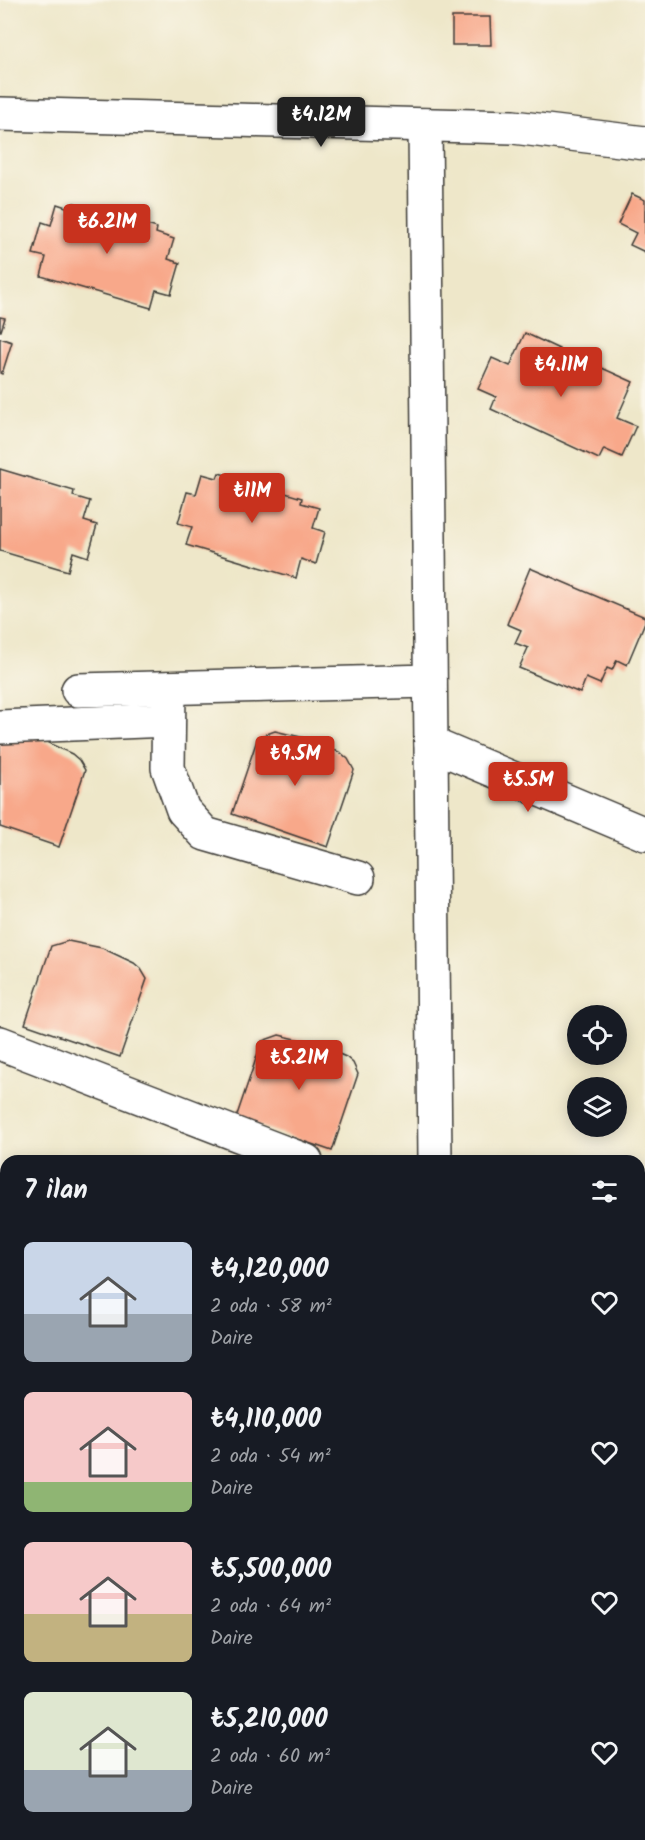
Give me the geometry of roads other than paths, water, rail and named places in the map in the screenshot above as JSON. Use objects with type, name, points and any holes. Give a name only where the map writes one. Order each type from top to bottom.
[{"type":"street","points":[[0,114],[513,127],[645,143]]},
{"type":"street","points":[[425,125],[435,1155]]},
{"type":"street","points":[[78,690],[430,681]]},
{"type":"street","points":[[170,688],[168,768],[183,810],[205,834],[358,878]]},
{"type":"street","points":[[0,727],[168,720]]},
{"type":"street","points":[[431,744],[645,834]]},
{"type":"street","points":[[0,1043],[290,1155]]}]
